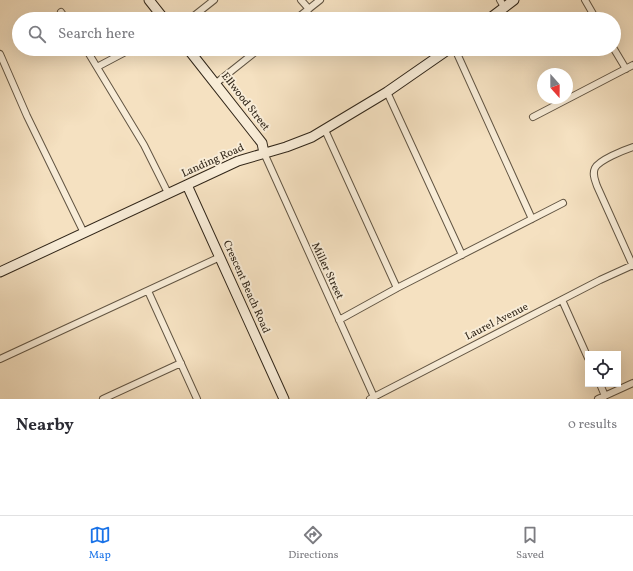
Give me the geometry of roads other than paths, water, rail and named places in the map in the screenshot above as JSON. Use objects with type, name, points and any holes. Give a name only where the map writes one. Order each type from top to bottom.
[{"type":"street","points":[[149,0],[158,12]]},
{"type":"street","points":[[199,12],[214,0]]},
{"type":"street","points":[[301,0],[309,9]]},
{"type":"street","points":[[305,12],[320,0]]},
{"type":"street","points":[[495,12],[502,4],[514,0]]},
{"type":"street","points":[[585,0],[592,12]]},
{"type":"street","points":[[0,54],[27,116],[84,233]]},
{"type":"street","points":[[90,56],[144,145],[168,193]]},
{"type":"street","points":[[97,67],[118,56]]},
{"type":"street","name":"Ellwood Street","points":[[193,56],[262,143],[264,153]]},
{"type":"street","points":[[215,84],[250,56]]},
{"type":"street","name":"Landing Road","points":[[0,272],[238,161],[305,140],[325,130],[388,92],[439,56]]},
{"type":"street","points":[[458,56],[532,219]]},
{"type":"street","points":[[618,56],[626,69]]},
{"type":"street","points":[[533,118],[633,65]]},
{"type":"street","points":[[388,92],[462,255]]},
{"type":"street","points":[[325,130],[397,288]]},
{"type":"street","points":[[633,147],[601,162],[595,167],[593,172],[597,186],[633,265]]},
{"type":"street","name":"Miller Street","points":[[264,153],[339,320],[372,398]]},
{"type":"street","name":"Crescent Beach Road","points":[[187,185],[284,399]]},
{"type":"street","points":[[339,320],[397,288],[563,203]]},
{"type":"street","points":[[0,360],[220,257]]},
{"type":"street","name":"Laurel Avenue","points":[[372,398],[600,280],[633,265]]},
{"type":"street","points":[[148,291],[197,399]]},
{"type":"street","points":[[562,300],[585,351]]},
{"type":"street","points":[[103,399],[181,363]]},
{"type":"street","points":[[598,399],[633,383]]},
{"type":"street","points":[[601,387],[605,396]]}]
